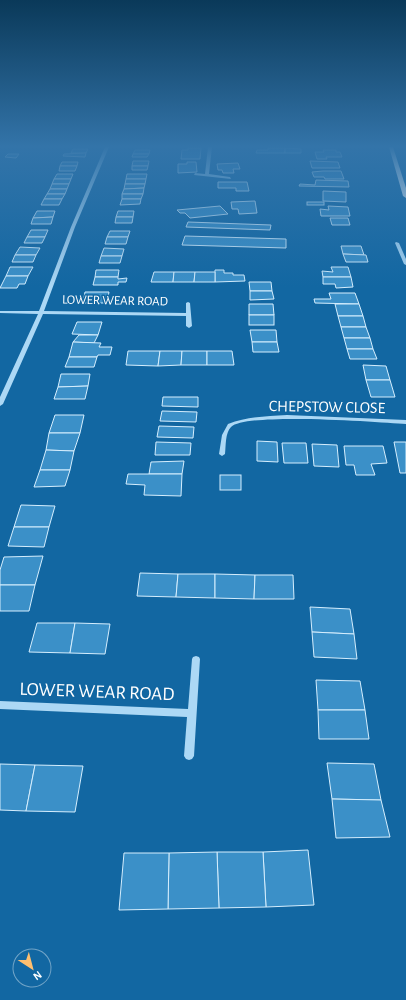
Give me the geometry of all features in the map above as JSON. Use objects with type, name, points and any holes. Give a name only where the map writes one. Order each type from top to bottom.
[{"type":"street","name":"LOWER WEAR ROAD","points":[[0,404],[41,313],[87,194]]},
{"type":"street","points":[[397,243],[406,264]]},
{"type":"street","name":"LOWER WEAR ROAD","points":[[188,303],[189,326]]},
{"type":"street","name":"LOWER WEAR ROAD","points":[[0,312],[188,315]]},
{"type":"street","name":"CHEPSTOW CLOSE","points":[[222,454],[226,431],[231,425],[242,422],[275,417],[406,422]]},
{"type":"street","name":"LOWER WEAR ROAD","points":[[189,756],[196,659]]},
{"type":"street","name":"LOWER WEAR ROAD","points":[[0,705],[192,713]]},
{"type":"building","points":[[47,194],[65,194],[62,199],[44,199]]},
{"type":"building","points":[[122,194],[143,194],[141,199],[122,199]]},
{"type":"building","points":[[323,194],[346,194],[346,202],[323,201]]},
{"type":"building","points":[[44,199],[62,199],[59,205],[41,205]]},
{"type":"building","points":[[122,199],[141,199],[140,204],[120,205]]},
{"type":"building","points":[[255,201],[257,213],[239,214],[238,209],[232,209],[231,202]]},
{"type":"building","points":[[307,202],[324,202],[324,205],[307,205]]},
{"type":"building","points":[[220,206],[228,214],[190,218],[185,213],[180,213],[177,210]]},
{"type":"building","points":[[328,206],[348,207],[350,216],[321,216],[320,209],[329,210]]},
{"type":"building","points":[[37,211],[55,211],[53,217],[33,218]]},
{"type":"building","points":[[118,211],[134,211],[133,217],[116,217]]},
{"type":"building","points":[[53,217],[51,224],[31,224],[33,218]]},
{"type":"building","points":[[116,217],[133,217],[132,223],[115,223]]},
{"type":"building","points":[[330,218],[348,218],[350,225],[332,225]]},
{"type":"building","points":[[188,222],[271,225],[270,230],[186,227]]},
{"type":"building","points":[[31,230],[48,230],[45,237],[27,237]]},
{"type":"building","points":[[110,231],[130,231],[128,237],[107,237]]},
{"type":"building","points":[[185,236],[286,239],[286,248],[182,245]]},
{"type":"building","points":[[27,237],[45,237],[42,243],[24,243]]},
{"type":"building","points":[[107,237],[128,237],[126,244],[105,244]]},
{"type":"building","points":[[341,246],[361,246],[364,255],[343,254]]},
{"type":"building","points":[[20,247],[40,248],[36,255],[15,255]]},
{"type":"building","points":[[104,248],[124,249],[122,256],[101,256]]},
{"type":"building","points":[[343,254],[366,255],[368,262],[346,262]]},
{"type":"building","points":[[15,255],[36,255],[33,262],[12,262]]},
{"type":"building","points":[[101,256],[122,256],[120,263],[99,263]]},
{"type":"building","points":[[10,267],[33,267],[28,276],[6,276]]},
{"type":"building","points":[[331,267],[348,267],[351,277],[323,277],[322,271],[333,272]]},
{"type":"building","points":[[96,270],[119,270],[118,277],[95,277]]},
{"type":"building","points":[[215,270],[224,270],[224,273],[233,273],[233,275],[244,275],[245,281],[215,282]]},
{"type":"building","points":[[154,272],[174,272],[173,282],[151,282]]},
{"type":"building","points":[[174,272],[195,272],[194,282],[173,282]]},
{"type":"building","points":[[195,272],[215,272],[215,282],[194,282]]},
{"type":"building","points":[[6,276],[28,276],[25,284],[19,284],[17,288],[0,288]]},
{"type":"building","points":[[95,277],[118,277],[118,279],[127,278],[126,282],[118,282],[118,285],[93,285]]},
{"type":"building","points":[[323,277],[351,277],[353,287],[336,288],[335,284],[323,284]]},
{"type":"building","points":[[249,282],[271,282],[272,291],[250,291]]},
{"type":"building","points":[[250,291],[272,291],[274,299],[250,300]]},
{"type":"building","points":[[85,292],[109,292],[107,303],[83,303]]},
{"type":"building","points":[[329,293],[355,293],[359,304],[315,303],[314,299],[331,299]]},
{"type":"building","points":[[249,304],[273,304],[274,315],[249,315]]},
{"type":"building","points":[[335,304],[359,304],[363,316],[338,316]]},
{"type":"building","points":[[249,315],[274,315],[274,325],[249,325]]},
{"type":"building","points":[[338,316],[363,316],[366,327],[341,327]]},
{"type":"building","points":[[77,322],[102,322],[98,335],[72,334]]},
{"type":"building","points":[[341,327],[366,327],[370,338],[344,338]]},
{"type":"building","points":[[250,330],[276,330],[277,342],[252,342]]},
{"type":"building","points":[[79,335],[98,335],[94,343],[73,342]]},
{"type":"building","points":[[344,338],[370,338],[373,349],[347,349]]},
{"type":"building","points":[[73,342],[101,343],[99,347],[112,347],[110,355],[98,355],[97,357],[69,357]]},
{"type":"building","points":[[252,342],[277,342],[279,352],[253,352]]},
{"type":"building","points":[[347,349],[373,349],[377,359],[350,359]]},
{"type":"building","points":[[128,351],[160,351],[158,366],[126,365]]},
{"type":"building","points":[[160,351],[182,351],[181,365],[158,366]]},
{"type":"building","points":[[182,351],[207,351],[207,365],[181,365]]},
{"type":"building","points":[[207,351],[232,351],[234,365],[207,365]]},
{"type":"building","points":[[69,357],[97,357],[94,367],[65,367]]},
{"type":"building","points":[[363,365],[386,366],[390,380],[366,380]]},
{"type":"building","points":[[61,374],[90,374],[88,386],[58,387]]},
{"type":"building","points":[[366,380],[390,380],[395,397],[371,397]]},
{"type":"building","points":[[88,386],[85,399],[54,399],[58,387]]},
{"type":"building","points":[[163,397],[198,397],[198,407],[162,406]]},
{"type":"building","points":[[162,411],[197,412],[196,422],[160,421]]},
{"type":"building","points":[[55,415],[84,415],[80,433],[49,433]]},
{"type":"building","points":[[159,426],[194,427],[193,438],[157,437]]},
{"type":"building","points":[[49,433],[80,433],[74,451],[46,450]]},
{"type":"building","points":[[257,441],[277,442],[278,462],[257,461]]},
{"type":"building","points":[[156,442],[191,443],[190,455],[155,455]]},
{"type":"building","points":[[394,442],[406,442],[406,473],[400,473]]},
{"type":"building","points":[[282,443],[306,443],[308,463],[284,463]]},
{"type":"building","points":[[312,444],[337,445],[339,467],[314,466]]},
{"type":"building","points":[[344,446],[383,446],[387,463],[371,464],[375,475],[356,475],[354,465],[346,465]]},
{"type":"building","points":[[46,450],[74,451],[70,470],[40,470]]},
{"type":"building","points":[[184,461],[182,474],[149,474],[151,462]]},
{"type":"building","points":[[40,470],[70,470],[65,486],[34,487]]},
{"type":"building","points":[[128,474],[182,474],[181,496],[144,495],[145,485],[126,484]]},
{"type":"building","points":[[220,475],[241,475],[241,490],[220,490]]},
{"type":"building","points":[[21,505],[55,506],[49,527],[14,527]]},
{"type":"building","points":[[14,527],[49,527],[44,547],[8,546]]},
{"type":"building","points":[[43,556],[35,585],[0,585],[0,570],[4,557]]},
{"type":"building","points":[[140,573],[178,574],[176,597],[137,596]]},
{"type":"building","points":[[178,574],[215,574],[215,598],[176,597]]},
{"type":"building","points":[[215,574],[255,575],[254,599],[215,598]]},
{"type":"building","points":[[255,575],[293,575],[294,599],[254,599]]},
{"type":"building","points":[[0,585],[35,585],[29,611],[0,611]]},
{"type":"building","points":[[310,607],[350,609],[354,634],[312,632]]},
{"type":"building","points":[[37,623],[75,623],[70,653],[29,652]]},
{"type":"building","points":[[75,623],[110,624],[105,654],[70,653]]},
{"type":"building","points":[[312,632],[354,634],[357,659],[314,657]]},
{"type":"building","points":[[316,680],[360,681],[365,710],[318,710]]},
{"type":"building","points":[[318,710],[365,710],[369,739],[319,739]]},
{"type":"building","points":[[327,763],[374,764],[381,800],[332,799]]},
{"type":"building","points":[[0,764],[35,765],[26,811],[0,810]]},
{"type":"building","points":[[35,765],[83,766],[75,812],[26,811]]},
{"type":"building","points":[[332,799],[381,800],[390,837],[336,838]]},
{"type":"building","points":[[308,850],[314,905],[266,907],[263,852]]},
{"type":"building","points":[[217,852],[263,852],[266,907],[219,908]]},
{"type":"building","points":[[217,852],[219,908],[168,909],[169,853]]},
{"type":"building","points":[[124,853],[169,853],[168,909],[119,910]]}]
